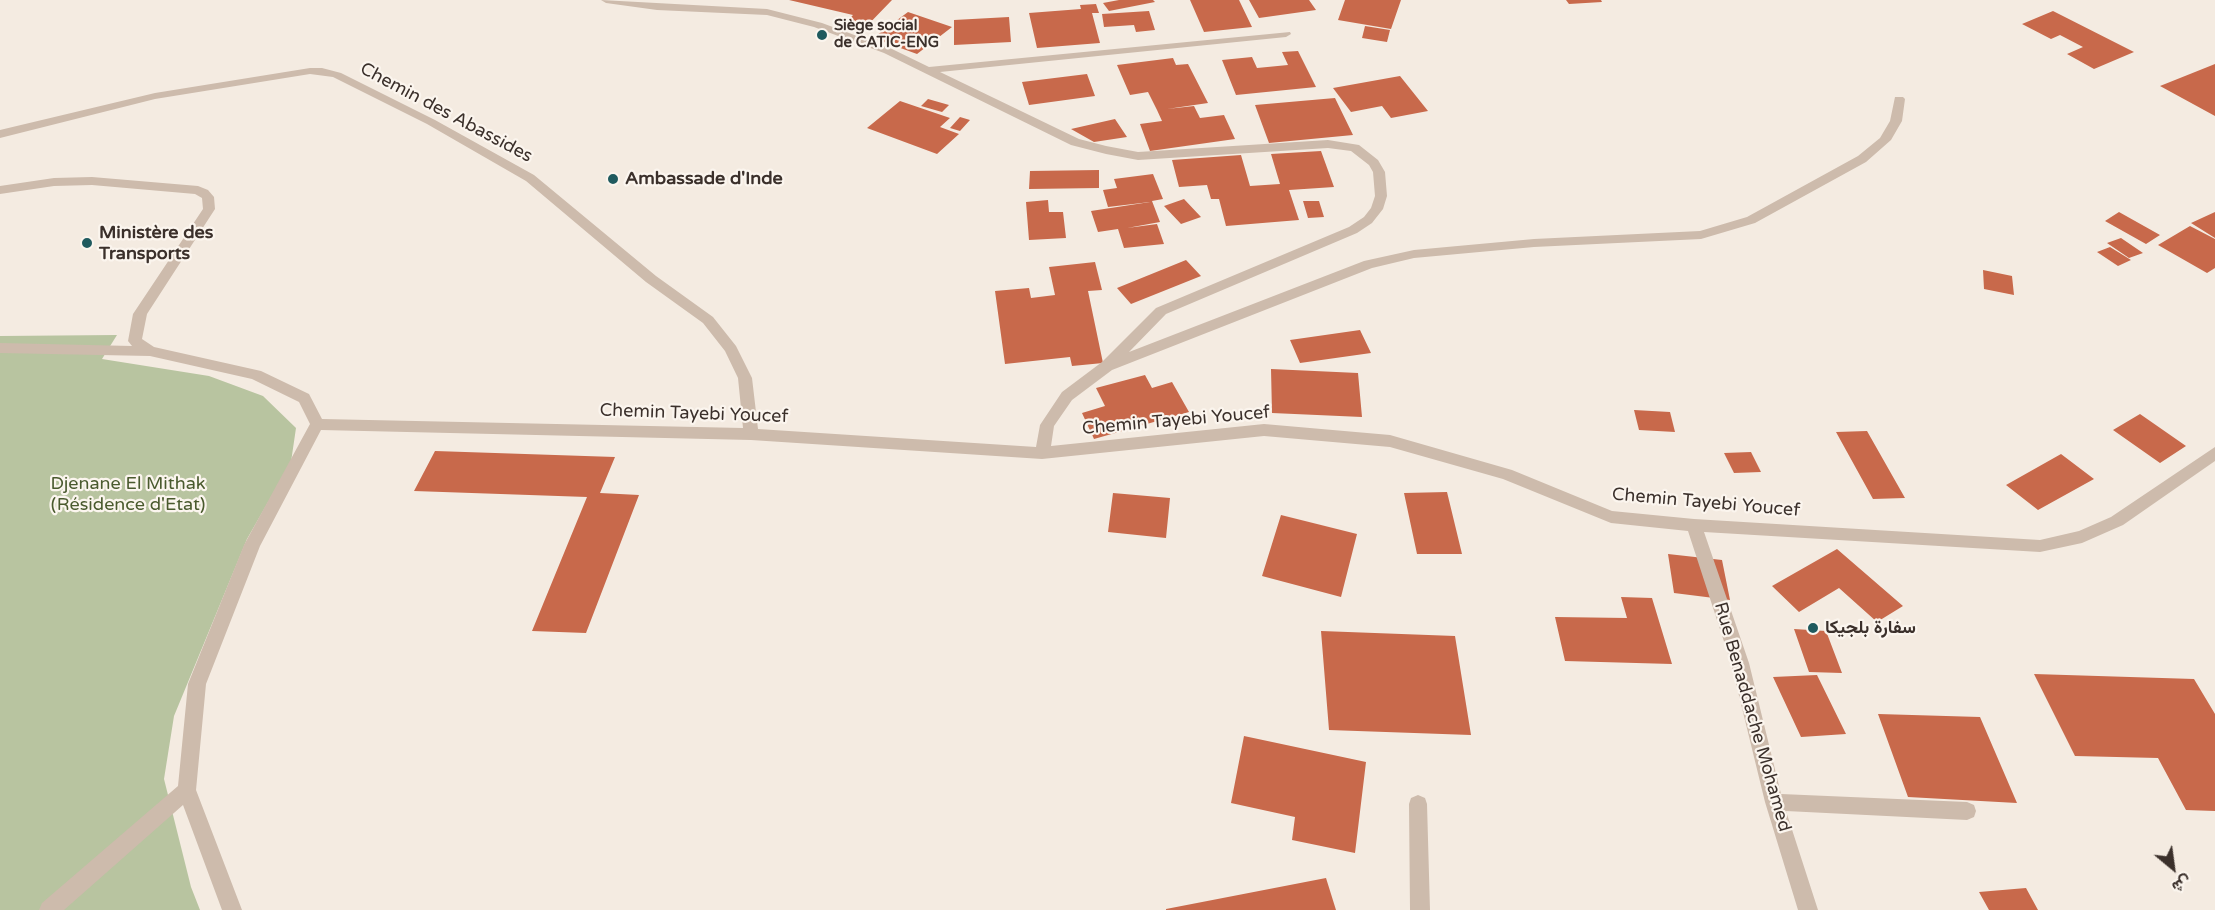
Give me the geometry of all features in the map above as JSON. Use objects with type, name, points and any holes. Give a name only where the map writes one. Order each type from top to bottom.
[{"type":"street","points":[[606,0],[657,7],[767,12],[838,33],[888,51],[1075,142],[1106,150],[1138,156],[1328,144],[1355,148],[1374,163],[1379,171],[1382,196],[1377,209],[1368,220],[1353,230],[1161,311],[1107,366],[1067,396],[1047,425],[1042,453]]},
{"type":"street","points":[[928,70],[1286,34]]},
{"type":"street","name":"Chemin des Abassides","points":[[0,134],[155,96],[310,71],[337,75],[431,122],[530,178],[651,279],[708,321],[731,349],[745,378],[751,434]]},
{"type":"street","points":[[1107,366],[1369,264],[1414,254],[1534,243],[1701,235],[1751,220],[1862,159],[1885,140],[1896,121],[1899,99]]},
{"type":"street","points":[[0,190],[54,182],[92,181],[198,190],[208,197],[209,208],[140,314],[135,341],[150,351]]},
{"type":"street","points":[[0,348],[150,351],[256,375],[304,398],[317,424],[252,545],[197,684],[188,790],[232,910]]},
{"type":"street","name":"Chemin Tayebi Youcef","points":[[317,424],[751,434],[1042,453],[1264,430],[1390,441],[1507,474],[1611,517],[1694,525],[2040,546],[2082,537],[2117,521],[2215,453]]},
{"type":"street","name":"Rue Benaddache Mohamed","points":[[1694,525],[1740,663],[1774,802],[1808,910]]},
{"type":"street","points":[[49,910],[188,790]]},
{"type":"street","points":[[1774,802],[1967,811]]},
{"type":"street","points":[[1418,804],[1420,910]]},
{"type":"green space","name":"Djenane El Mithak (Résidence d'Etat)","points":[[117,335],[102,359],[209,376],[263,396],[296,428],[291,462],[247,539],[174,716],[164,779],[191,887],[200,910],[0,910],[0,336]]},
{"type":"building","points":[[789,0],[892,0],[862,31],[842,27],[853,15]]},
{"type":"building","points":[[1119,0],[1153,0],[1155,2],[1109,11],[1103,3]]},
{"type":"building","points":[[1190,0],[1239,0],[1252,27],[1204,32]]},
{"type":"building","points":[[1249,0],[1309,0],[1316,10],[1259,18]]},
{"type":"building","points":[[1345,0],[1401,0],[1391,29],[1338,20]]},
{"type":"building","points":[[1566,0],[1601,0],[1602,2],[1569,4]]},
{"type":"building","points":[[1096,4],[1099,13],[1092,13],[1100,43],[1037,48],[1029,13],[1081,9],[1080,5]]},
{"type":"building","points":[[1149,11],[1155,30],[1136,32],[1134,25],[1104,27],[1102,14]]},
{"type":"building","points":[[2053,11],[2134,52],[2094,69],[2067,54],[2083,47],[2060,35],[2051,39],[2022,24]]},
{"type":"building","points":[[908,12],[952,27],[917,54],[873,38]]},
{"type":"building","points":[[1009,17],[1011,42],[954,45],[954,20]]},
{"type":"building","points":[[1365,26],[1390,30],[1387,42],[1362,38]]},
{"type":"building","points":[[1298,51],[1316,87],[1236,95],[1222,60],[1252,57],[1257,68],[1288,65],[1282,52]]},
{"type":"building","points":[[1173,58],[1176,65],[1188,64],[1208,103],[1167,109],[1194,106],[1200,118],[1224,115],[1235,139],[1150,151],[1140,124],[1162,121],[1148,92],[1130,95],[1117,65]]},
{"type":"building","points":[[2215,64],[2215,116],[2160,86]]},
{"type":"building","points":[[1087,74],[1095,96],[1029,105],[1022,82]]},
{"type":"building","points":[[1400,76],[1428,111],[1391,118],[1382,106],[1351,112],[1333,88]]},
{"type":"building","points":[[1335,98],[1353,135],[1269,143],[1255,105]]},
{"type":"building","points":[[928,99],[949,105],[942,112],[921,106]]},
{"type":"building","points":[[900,101],[950,118],[940,127],[959,134],[937,154],[867,128]]},
{"type":"building","points":[[960,117],[970,120],[960,131],[950,128]]},
{"type":"building","points":[[1115,119],[1127,137],[1094,142],[1071,129]]},
{"type":"building","points":[[1321,151],[1334,187],[1289,190],[1299,220],[1226,226],[1219,199],[1211,199],[1207,185],[1179,187],[1172,160],[1241,155],[1250,186],[1280,184],[1271,154]]},
{"type":"building","points":[[1099,170],[1099,188],[1029,189],[1030,171]]},
{"type":"building","points":[[1153,174],[1163,199],[1152,201],[1160,222],[1127,228],[1157,224],[1164,244],[1124,248],[1118,229],[1098,232],[1091,211],[1150,202],[1108,207],[1103,190],[1117,188],[1114,179]]},
{"type":"building","points":[[1184,199],[1201,217],[1181,224],[1164,206]]},
{"type":"building","points":[[1048,200],[1049,212],[1063,212],[1066,238],[1029,240],[1026,202]]},
{"type":"building","points":[[1303,201],[1319,201],[1324,217],[1308,218]]},
{"type":"building","points":[[2119,212],[2160,235],[2146,244],[2105,221]]},
{"type":"building","points":[[2215,212],[2215,238],[2191,223]]},
{"type":"building","points":[[2190,226],[2215,239],[2215,268],[2207,273],[2158,245]]},
{"type":"building","points":[[2121,238],[2143,253],[2129,258],[2107,243]]},
{"type":"building","points":[[2110,247],[2131,260],[2118,266],[2097,252]]},
{"type":"building","points":[[1186,260],[1201,276],[1131,304],[1117,288]]},
{"type":"building","points":[[1095,262],[1102,290],[1088,291],[1103,363],[1072,366],[1070,357],[1005,364],[995,291],[1029,288],[1031,298],[1055,295],[1049,267]]},
{"type":"building","points":[[1983,270],[2012,276],[2014,295],[1984,289]]},
{"type":"building","points":[[1360,330],[1371,353],[1300,363],[1290,340]]},
{"type":"building","points":[[1271,369],[1358,373],[1362,417],[1272,413]]},
{"type":"building","points":[[1145,375],[1152,388],[1172,382],[1189,412],[1094,439],[1082,413],[1105,406],[1096,388]]},
{"type":"building","points":[[1634,410],[1670,412],[1675,432],[1639,430]]},
{"type":"building","points":[[2140,414],[2186,446],[2160,463],[2113,430]]},
{"type":"building","points":[[1867,431],[1905,498],[1873,499],[1836,432]]},
{"type":"building","points":[[435,451],[615,457],[600,493],[639,495],[586,633],[532,631],[587,497],[414,491]]},
{"type":"building","points":[[1751,452],[1761,472],[1734,473],[1724,453]]},
{"type":"building","points":[[2061,454],[2094,479],[2038,510],[2006,485]]},
{"type":"building","points":[[1447,492],[1462,554],[1417,554],[1404,493]]},
{"type":"building","points":[[1113,493],[1170,498],[1166,538],[1108,532]]},
{"type":"building","points":[[1281,515],[1357,534],[1341,597],[1262,576]]},
{"type":"building","points":[[1837,549],[1903,606],[1877,622],[1839,588],[1799,612],[1772,586]]},
{"type":"building","points":[[1668,554],[1722,560],[1730,600],[1674,593]]},
{"type":"building","points":[[1621,597],[1652,598],[1672,664],[1565,661],[1555,617],[1627,618]]},
{"type":"building","points":[[1794,629],[1826,631],[1842,673],[1809,672]]},
{"type":"building","points":[[1321,631],[1455,636],[1471,735],[1329,730]]},
{"type":"building","points":[[2034,674],[2194,679],[2215,714],[2215,811],[2186,810],[2158,758],[2075,756]]},
{"type":"building","points":[[1817,675],[1846,734],[1801,737],[1773,677]]},
{"type":"building","points":[[1878,714],[1980,717],[2017,803],[1908,797]]},
{"type":"building","points":[[1244,736],[1366,762],[1355,853],[1292,840],[1295,817],[1231,803]]},
{"type":"building","points":[[1326,878],[1336,910],[1166,910],[1166,909]]},
{"type":"building","points":[[2026,888],[2038,910],[1989,910],[1979,892]]},
{"type":"place","name":"Siège social de CATIC-ENG","points":[[822,35]]},
{"type":"place","name":"Ambassade d'Inde","points":[[613,179]]},
{"type":"place","name":"Ministère des Transports","points":[[87,243]]},
{"type":"place","name":"سفارة بلجيكا","points":[[1813,628]]}]
